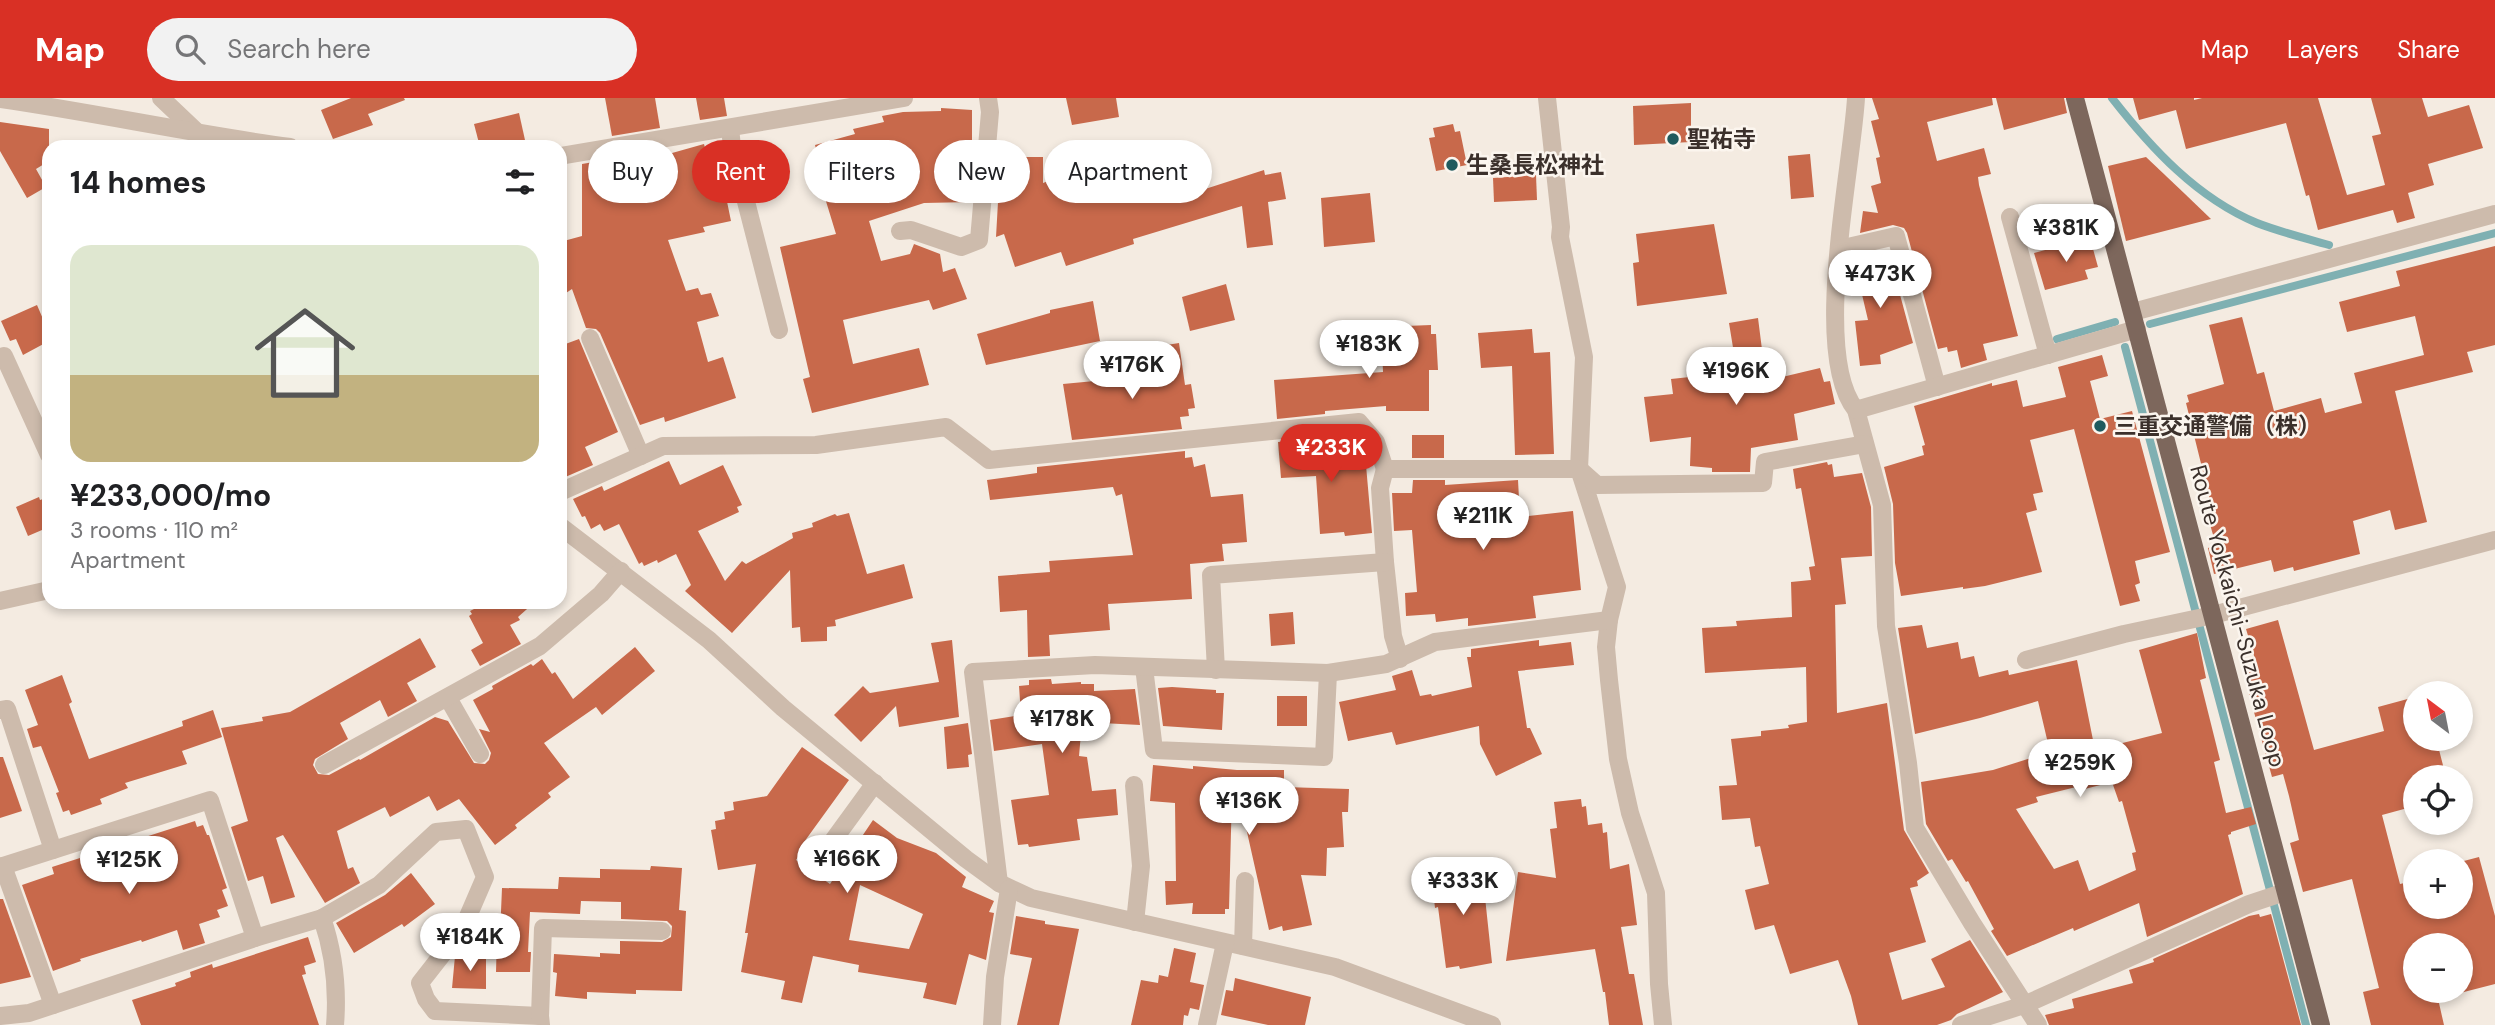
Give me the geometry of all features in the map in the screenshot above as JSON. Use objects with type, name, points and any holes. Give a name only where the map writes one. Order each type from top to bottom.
[{"type":"main road","name":"Route Yokkaichi-Suzuka Loop","points":[[2075,98],[2321,1025]]},
{"type":"street","points":[[160,98],[204,140]]},
{"type":"street","points":[[792,98],[795,117]]},
{"type":"street","points":[[567,155],[904,98]]},
{"type":"street","points":[[900,231],[911,230],[961,247],[979,240],[990,112],[988,98]]},
{"type":"street","points":[[1547,98],[1560,237],[1584,358],[1579,469],[1616,587],[1606,647],[1618,759],[1630,813],[1656,893],[1659,984],[1664,1025]]},
{"type":"street","points":[[1856,98],[1835,301],[1838,359],[1848,400],[1856,410],[1882,505],[1886,626],[1908,763],[1915,828],[2038,1025]]},
{"type":"street","points":[[0,99],[88,112],[201,140]]},
{"type":"street","points":[[730,128],[732,147],[779,330]]},
{"type":"street","points":[[1856,410],[2048,355],[2135,321],[2495,214]]},
{"type":"street","points":[[2010,217],[2048,355]]},
{"type":"street","points":[[1839,249],[1896,236],[1937,387]]},
{"type":"street","points":[[590,338],[641,456]]},
{"type":"street","points":[[4,356],[42,440]]},
{"type":"street","points":[[567,489],[663,446],[816,445],[946,427],[989,460],[1359,422],[1376,442],[1385,470],[1380,488],[1385,562],[1392,636],[1400,659]]},
{"type":"street","points":[[1385,470],[1579,469],[1597,485],[1763,483],[1765,462],[1865,444]]},
{"type":"street","points":[[567,531],[709,640],[783,708],[1004,886],[1031,898],[1335,967],[1485,1024]]},
{"type":"street","points":[[2026,660],[2212,615],[2495,540]]},
{"type":"street","points":[[1216,670],[1211,575],[1385,562]]},
{"type":"street","points":[[324,765],[540,646],[601,594],[621,571]]},
{"type":"street","points":[[0,601],[42,592]]},
{"type":"street","points":[[992,1025],[1004,886],[973,672],[1081,665],[1328,673],[1386,664],[1435,642],[1609,620]]},
{"type":"street","points":[[1144,667],[1154,750],[1324,757],[1328,673]]},
{"type":"street","points":[[448,698],[480,754]]},
{"type":"street","points":[[0,710],[7,709],[53,850]]},
{"type":"street","points":[[816,864],[875,783]]},
{"type":"street","points":[[1134,785],[1141,866],[1135,922]]},
{"type":"street","points":[[53,1005],[2,866],[210,800],[255,938]]},
{"type":"street","points":[[8,1019],[322,918],[379,885],[436,832],[466,829],[485,877],[463,928],[419,983],[435,1011],[540,1020],[543,928],[662,931]]},
{"type":"street","points":[[1243,946],[1245,881]]},
{"type":"street","points":[[1961,1025],[2024,1005],[2256,902],[2285,892]]},
{"type":"street","points":[[322,918],[338,994],[334,1025]]},
{"type":"street","points":[[1207,1025],[1225,943]]},
{"type":"building","points":[[351,98],[405,100],[368,114],[373,125],[333,139],[321,110]]},
{"type":"building","points":[[605,98],[655,98],[660,128],[612,136]]},
{"type":"building","points":[[696,98],[724,98],[727,116],[700,120]]},
{"type":"building","points":[[1066,98],[1116,98],[1119,117],[1072,125]]},
{"type":"building","points":[[1872,98],[1992,98],[1993,105],[1927,122],[1937,161],[1984,148],[1991,174],[1978,177],[1979,185],[2018,336],[1983,344],[1987,360],[1961,368],[1957,350],[1948,352],[1947,347],[1938,349],[1904,228],[1893,225],[1860,233],[1863,211],[1878,213],[1871,186],[1881,183],[1876,158],[1880,157],[1871,121],[1879,119]]},
{"type":"building","points":[[1996,98],[2064,98],[2067,113],[2004,130]]},
{"type":"building","points":[[2133,98],[2318,98],[2347,195],[2385,185],[2372,136],[2381,134],[2371,98],[2422,98],[2428,117],[2469,105],[2483,148],[2428,164],[2434,185],[2408,193],[2415,218],[2397,223],[2393,210],[2318,230],[2286,123],[2186,149],[2176,110],[2139,120]]},
{"type":"building","points":[[1691,103],[1691,142],[1634,145],[1633,106]]},
{"type":"building","points":[[941,108],[972,110],[972,140],[934,140],[934,203],[924,203],[869,221],[881,261],[910,254],[914,244],[940,254],[943,272],[955,268],[967,299],[933,310],[929,300],[843,320],[853,364],[919,348],[929,385],[812,413],[803,379],[810,377],[780,247],[836,234],[827,203],[920,203],[920,140],[833,140],[855,134],[853,129],[884,122],[882,116],[903,112],[941,111]]},
{"type":"building","points":[[519,113],[525,140],[478,140],[474,124]]},
{"type":"building","points":[[0,122],[49,129],[49,140],[42,140],[42,165],[36,169],[42,180],[42,189],[27,198],[0,151]]},
{"type":"building","points":[[1453,124],[1455,132],[1460,131],[1467,165],[1436,171],[1429,138],[1435,137],[1433,128]]},
{"type":"building","points":[[692,147],[692,203],[727,203],[731,221],[703,227],[705,232],[668,240],[686,291],[698,288],[701,295],[711,293],[719,316],[697,322],[708,362],[723,357],[736,398],[665,422],[664,417],[640,425],[600,333],[596,329],[586,328],[572,289],[567,292],[567,240],[582,236],[582,164],[588,163],[588,203],[678,203],[678,151]]},
{"type":"building","points":[[1810,154],[1814,197],[1791,199],[1788,156]]},
{"type":"building","points":[[1030,157],[1043,157],[1044,203],[1212,203],[1212,187],[1264,170],[1265,175],[1281,172],[1286,199],[1268,202],[1273,245],[1247,248],[1242,206],[1133,239],[1134,244],[1066,266],[1061,252],[1015,267],[1004,234],[996,237],[998,203],[1030,203]]},
{"type":"building","points":[[2146,157],[2211,219],[2126,241],[2108,166]]},
{"type":"building","points":[[1536,175],[1537,200],[1494,202],[1493,178]]},
{"type":"building","points":[[1370,193],[1375,242],[1324,247],[1321,198]]},
{"type":"building","points":[[1714,224],[1727,294],[1637,306],[1633,263],[1639,262],[1636,234]]},
{"type":"building","points":[[2090,238],[2098,267],[2085,270],[2088,279],[2045,290],[2034,253]]},
{"type":"building","points":[[2495,246],[2495,345],[2467,352],[2473,372],[2395,391],[2427,522],[2395,530],[2390,510],[2353,521],[2360,554],[2294,571],[2293,567],[2274,572],[2271,560],[2214,574],[2208,548],[2216,545],[2209,521],[2215,520],[2186,403],[2189,402],[2187,395],[2224,384],[2209,325],[2242,317],[2257,374],[2264,372],[2274,411],[2321,398],[2325,413],[2362,403],[2354,373],[2424,355],[2415,316],[2347,332],[2339,302],[2400,286],[2396,271]]},
{"type":"building","points":[[1888,250],[1913,343],[1880,355],[1881,364],[1860,366],[1855,321],[1868,320],[1856,269],[1862,267],[1859,256]]},
{"type":"building","points":[[1226,284],[1235,320],[1190,331],[1182,297]]},
{"type":"building","points":[[1093,301],[1100,341],[986,365],[977,334],[1050,313],[1050,310]]},
{"type":"building","points":[[37,305],[42,317],[42,345],[23,355],[16,339],[10,341],[1,321]]},
{"type":"building","points":[[1758,318],[1766,381],[1820,368],[1824,382],[1830,381],[1835,404],[1794,414],[1798,440],[1751,448],[1750,472],[1712,472],[1712,468],[1690,466],[1691,437],[1650,442],[1644,397],[1673,394],[1671,379],[1737,372],[1729,323]]},
{"type":"building","points":[[1431,325],[1431,334],[1436,334],[1438,370],[1429,370],[1429,411],[1386,411],[1386,406],[1325,411],[1325,414],[1277,419],[1274,380],[1383,372],[1381,327]]},
{"type":"building","points":[[1532,329],[1534,353],[1550,352],[1554,454],[1515,455],[1512,366],[1481,368],[1478,333]]},
{"type":"building","points":[[579,339],[618,432],[585,447],[593,465],[567,476],[567,343]]},
{"type":"building","points":[[1179,343],[1185,385],[1191,384],[1195,408],[1188,409],[1189,416],[1180,417],[1182,429],[1072,440],[1063,384],[1158,375],[1154,347]]},
{"type":"building","points":[[2102,355],[2108,376],[2090,381],[2100,419],[2132,411],[2170,552],[2135,561],[2140,583],[2135,585],[2140,601],[2120,606],[2074,429],[2030,440],[2043,492],[2033,494],[2037,510],[2026,513],[2042,572],[1985,586],[1901,596],[1895,563],[1893,504],[1884,467],[1924,455],[1922,446],[1925,445],[1914,406],[1992,383],[1992,386],[2017,380],[2023,407],[2066,397],[2058,367]]},
{"type":"building","points":[[1412,435],[1444,435],[1444,458],[1412,458]]},
{"type":"building","points":[[1327,437],[1328,456],[1365,454],[1372,533],[1345,536],[1344,532],[1320,534],[1316,476],[1281,478],[1278,442]]},
{"type":"building","points":[[1185,451],[1185,458],[1192,457],[1194,467],[1205,464],[1211,497],[1243,494],[1247,542],[1222,544],[1224,561],[1190,564],[1192,599],[1108,604],[1110,630],[1049,635],[1050,656],[1028,657],[1027,610],[1000,612],[998,576],[1050,572],[1049,561],[1133,555],[1122,494],[1116,496],[1113,487],[990,500],[987,480],[1037,473],[1037,467]]},
{"type":"building","points":[[669,461],[680,485],[723,465],[742,505],[737,507],[739,512],[698,531],[725,581],[742,561],[746,564],[793,538],[792,533],[813,527],[812,523],[835,514],[837,516],[849,513],[867,574],[904,564],[913,598],[835,620],[836,626],[827,627],[827,641],[801,642],[800,627],[792,628],[790,570],[732,633],[685,591],[691,585],[676,554],[658,563],[657,560],[644,566],[642,562],[639,564],[619,524],[604,531],[600,524],[591,529],[573,499],[602,486],[604,491]]},
{"type":"building","points":[[1827,462],[1828,465],[1832,464],[1834,477],[1862,473],[1871,507],[1872,556],[1841,558],[1846,604],[1835,605],[1837,713],[1887,703],[1904,830],[1929,873],[1917,881],[1918,886],[1910,888],[1926,942],[1889,953],[1902,1000],[1945,987],[1931,959],[1970,940],[2003,992],[1937,1025],[1858,1025],[1838,960],[1790,974],[1774,925],[1755,930],[1745,890],[1769,884],[1760,846],[1755,847],[1750,818],[1722,820],[1719,786],[1737,785],[1731,739],[1761,736],[1761,731],[1789,728],[1788,725],[1807,722],[1806,667],[1705,673],[1702,628],[1737,626],[1736,621],[1792,617],[1791,582],[1811,580],[1809,567],[1815,566],[1801,488],[1796,489],[1793,469]]},
{"type":"building","points":[[1413,480],[1445,480],[1445,485],[1518,480],[1520,517],[1573,511],[1581,590],[1533,596],[1536,618],[1468,626],[1468,618],[1436,622],[1435,614],[1406,616],[1405,593],[1417,592],[1412,530],[1394,531],[1392,493],[1412,493]]},
{"type":"building","points":[[39,497],[42,499],[42,530],[28,536],[16,507]]},
{"type":"building","points":[[527,609],[518,617],[520,620],[510,625],[521,644],[480,666],[471,650],[483,643],[469,616],[472,614],[470,611]]},
{"type":"building","points":[[1293,612],[1295,644],[1271,646],[1269,614]]},
{"type":"building","points":[[2278,620],[2314,750],[2384,731],[2378,707],[2403,700],[2403,751],[2439,751],[2443,765],[2403,765],[2403,809],[2382,815],[2400,884],[2403,883],[2403,919],[2473,919],[2473,859],[2479,857],[2495,916],[2495,984],[2473,990],[2473,933],[2403,933],[2403,1003],[2439,1003],[2444,1025],[2371,1025],[2363,992],[2379,988],[2352,879],[2303,892],[2290,843],[2299,840],[2283,774],[2272,777],[2249,694],[2246,672],[2258,669],[2246,629]]},
{"type":"building","points":[[1922,625],[1927,648],[1958,642],[1961,659],[1974,656],[1979,677],[2008,670],[2009,675],[2077,660],[2095,750],[2162,733],[2139,650],[2197,633],[2206,678],[2200,680],[2220,760],[2214,762],[2226,813],[2251,807],[2256,824],[2228,835],[2243,894],[2147,937],[2139,903],[2007,956],[1991,931],[1994,929],[1968,881],[1966,882],[1952,859],[1948,861],[1926,824],[1921,782],[1993,770],[2050,752],[2038,701],[1915,734],[1898,628]],"holes":[[[2112,782],[2119,802],[2122,801],[2136,852],[2132,853],[2136,870],[2089,891],[2078,860],[2054,869],[2016,809],[2038,802],[2036,797]]]},
{"type":"building","points":[[420,638],[436,667],[407,683],[417,701],[388,717],[380,700],[340,723],[348,739],[315,759],[313,765],[318,774],[329,775],[360,760],[435,717],[448,721],[474,763],[485,764],[491,753],[479,729],[490,732],[473,700],[493,689],[492,686],[542,659],[552,674],[555,672],[573,699],[635,647],[655,671],[602,715],[596,707],[544,743],[570,777],[548,793],[551,797],[515,825],[517,828],[495,845],[459,799],[437,811],[429,796],[390,817],[385,807],[337,831],[348,869],[353,867],[360,883],[325,903],[283,835],[276,838],[295,897],[271,904],[263,876],[248,881],[231,827],[248,821],[221,728],[263,721],[262,717],[290,712]]},
{"type":"building","points":[[952,640],[959,717],[899,727],[896,706],[861,742],[834,715],[863,686],[870,693],[939,682],[931,643]]},
{"type":"building","points":[[1539,640],[1539,646],[1571,642],[1574,665],[1518,671],[1527,728],[1530,728],[1542,754],[1496,776],[1480,744],[1479,726],[1396,745],[1392,732],[1348,741],[1339,702],[1396,690],[1392,676],[1412,670],[1420,696],[1472,687],[1467,657],[1471,657],[1471,649]]},
{"type":"building","points":[[62,675],[72,702],[69,704],[89,759],[183,726],[182,721],[213,710],[222,737],[182,751],[187,764],[125,783],[128,788],[100,799],[102,804],[71,815],[69,810],[63,812],[56,793],[59,792],[41,746],[33,748],[27,729],[38,725],[25,690]]},
{"type":"building","points":[[1051,679],[1052,684],[1094,684],[1094,691],[1135,689],[1140,725],[1082,722],[1079,756],[1087,757],[1092,791],[1116,789],[1118,815],[1077,819],[1080,840],[1029,847],[1028,844],[1018,845],[1011,800],[1049,795],[1042,744],[994,751],[990,720],[1021,715],[1019,686],[1029,685],[1029,680]]},
{"type":"building","points":[[1158,688],[1224,693],[1222,730],[1163,726]]},
{"type":"building","points":[[1277,696],[1307,696],[1307,726],[1277,726]]},
{"type":"building","points":[[968,723],[972,754],[968,755],[969,767],[947,769],[944,727]]},
{"type":"building","points":[[802,747],[849,780],[799,849],[802,851],[796,860],[805,866],[809,873],[830,884],[873,820],[897,838],[936,853],[966,877],[962,887],[994,901],[989,912],[994,913],[986,960],[969,954],[956,1005],[923,998],[927,983],[858,972],[859,965],[813,956],[802,1003],[781,999],[785,981],[741,972],[756,864],[718,870],[711,830],[716,829],[715,821],[725,819],[724,812],[734,810],[733,802],[767,796]],"holes":[[[860,885],[923,914],[909,949],[849,940]]]},
{"type":"building","points":[[0,757],[3,757],[22,811],[0,818]]},
{"type":"building","points":[[1153,765],[1193,769],[1193,766],[1284,770],[1284,787],[1349,789],[1348,812],[1342,812],[1344,847],[1327,848],[1326,876],[1301,875],[1312,925],[1283,931],[1282,926],[1269,930],[1238,792],[1232,792],[1229,909],[1225,909],[1225,914],[1192,914],[1193,903],[1166,905],[1165,881],[1176,881],[1175,803],[1150,801]]},
{"type":"building","points":[[1581,799],[1582,807],[1586,806],[1588,825],[1602,823],[1603,833],[1607,832],[1610,869],[1629,864],[1637,925],[1621,927],[1629,974],[1634,974],[1643,1025],[1609,1025],[1595,949],[1506,961],[1518,872],[1556,878],[1550,829],[1557,828],[1554,802]]},
{"type":"building","points":[[195,821],[197,827],[203,825],[209,835],[227,888],[222,890],[228,906],[217,910],[220,917],[199,924],[205,943],[183,950],[177,930],[80,959],[81,961],[53,971],[22,885],[54,874],[52,867]]},
{"type":"building","points":[[651,866],[682,868],[679,910],[686,911],[682,991],[636,990],[636,994],[587,992],[587,999],[555,996],[557,973],[553,972],[554,954],[600,957],[600,953],[620,954],[620,941],[662,942],[671,937],[672,926],[667,921],[621,919],[621,902],[581,901],[580,914],[530,912],[530,972],[496,972],[502,888],[558,889],[559,877],[600,878],[600,869],[650,870]]},
{"type":"building","points":[[1482,869],[1492,963],[1460,969],[1459,966],[1446,968],[1431,872]]},
{"type":"building","points":[[411,873],[435,904],[404,927],[402,924],[354,953],[336,923],[385,895]]},
{"type":"building","points":[[0,899],[3,899],[31,977],[0,984]]},
{"type":"building","points":[[2259,914],[2260,917],[2271,914],[2301,1025],[2049,1025],[2045,1015],[2074,1008],[2072,999],[2133,983],[2129,970],[2154,962],[2153,959]]},
{"type":"building","points":[[1016,916],[1079,929],[1059,1025],[1017,1025],[1032,958],[1010,954]]},
{"type":"building","points":[[308,937],[316,962],[304,966],[306,974],[302,975],[319,1025],[141,1025],[132,1000],[176,986],[175,983],[191,977],[190,972],[212,964],[213,968]]},
{"type":"building","points":[[1174,948],[1196,953],[1190,982],[1204,985],[1199,1010],[1190,1008],[1188,1016],[1184,1015],[1183,1025],[1131,1025],[1141,980],[1158,983],[1159,975],[1168,977]]},
{"type":"building","points":[[455,956],[486,957],[486,989],[452,988]]},
{"type":"building","points":[[1235,978],[1311,997],[1305,1025],[1268,1025],[1221,1015],[1226,990],[1233,991]]},
{"type":"waterway","points":[[2112,98],[2159,153],[2195,186],[2215,200],[2257,223],[2329,245]]},
{"type":"waterway","points":[[2150,324],[2495,233]]},
{"type":"waterway","points":[[2057,339],[2115,322]]},
{"type":"waterway","points":[[2125,347],[2306,1025]]},
{"type":"place","name":"聖祐寺","points":[[1673,139]]},
{"type":"place","name":"生桑長松神社","points":[[1452,165]]},
{"type":"place","name":"三重交通警備（株）","points":[[2100,426]]}]
